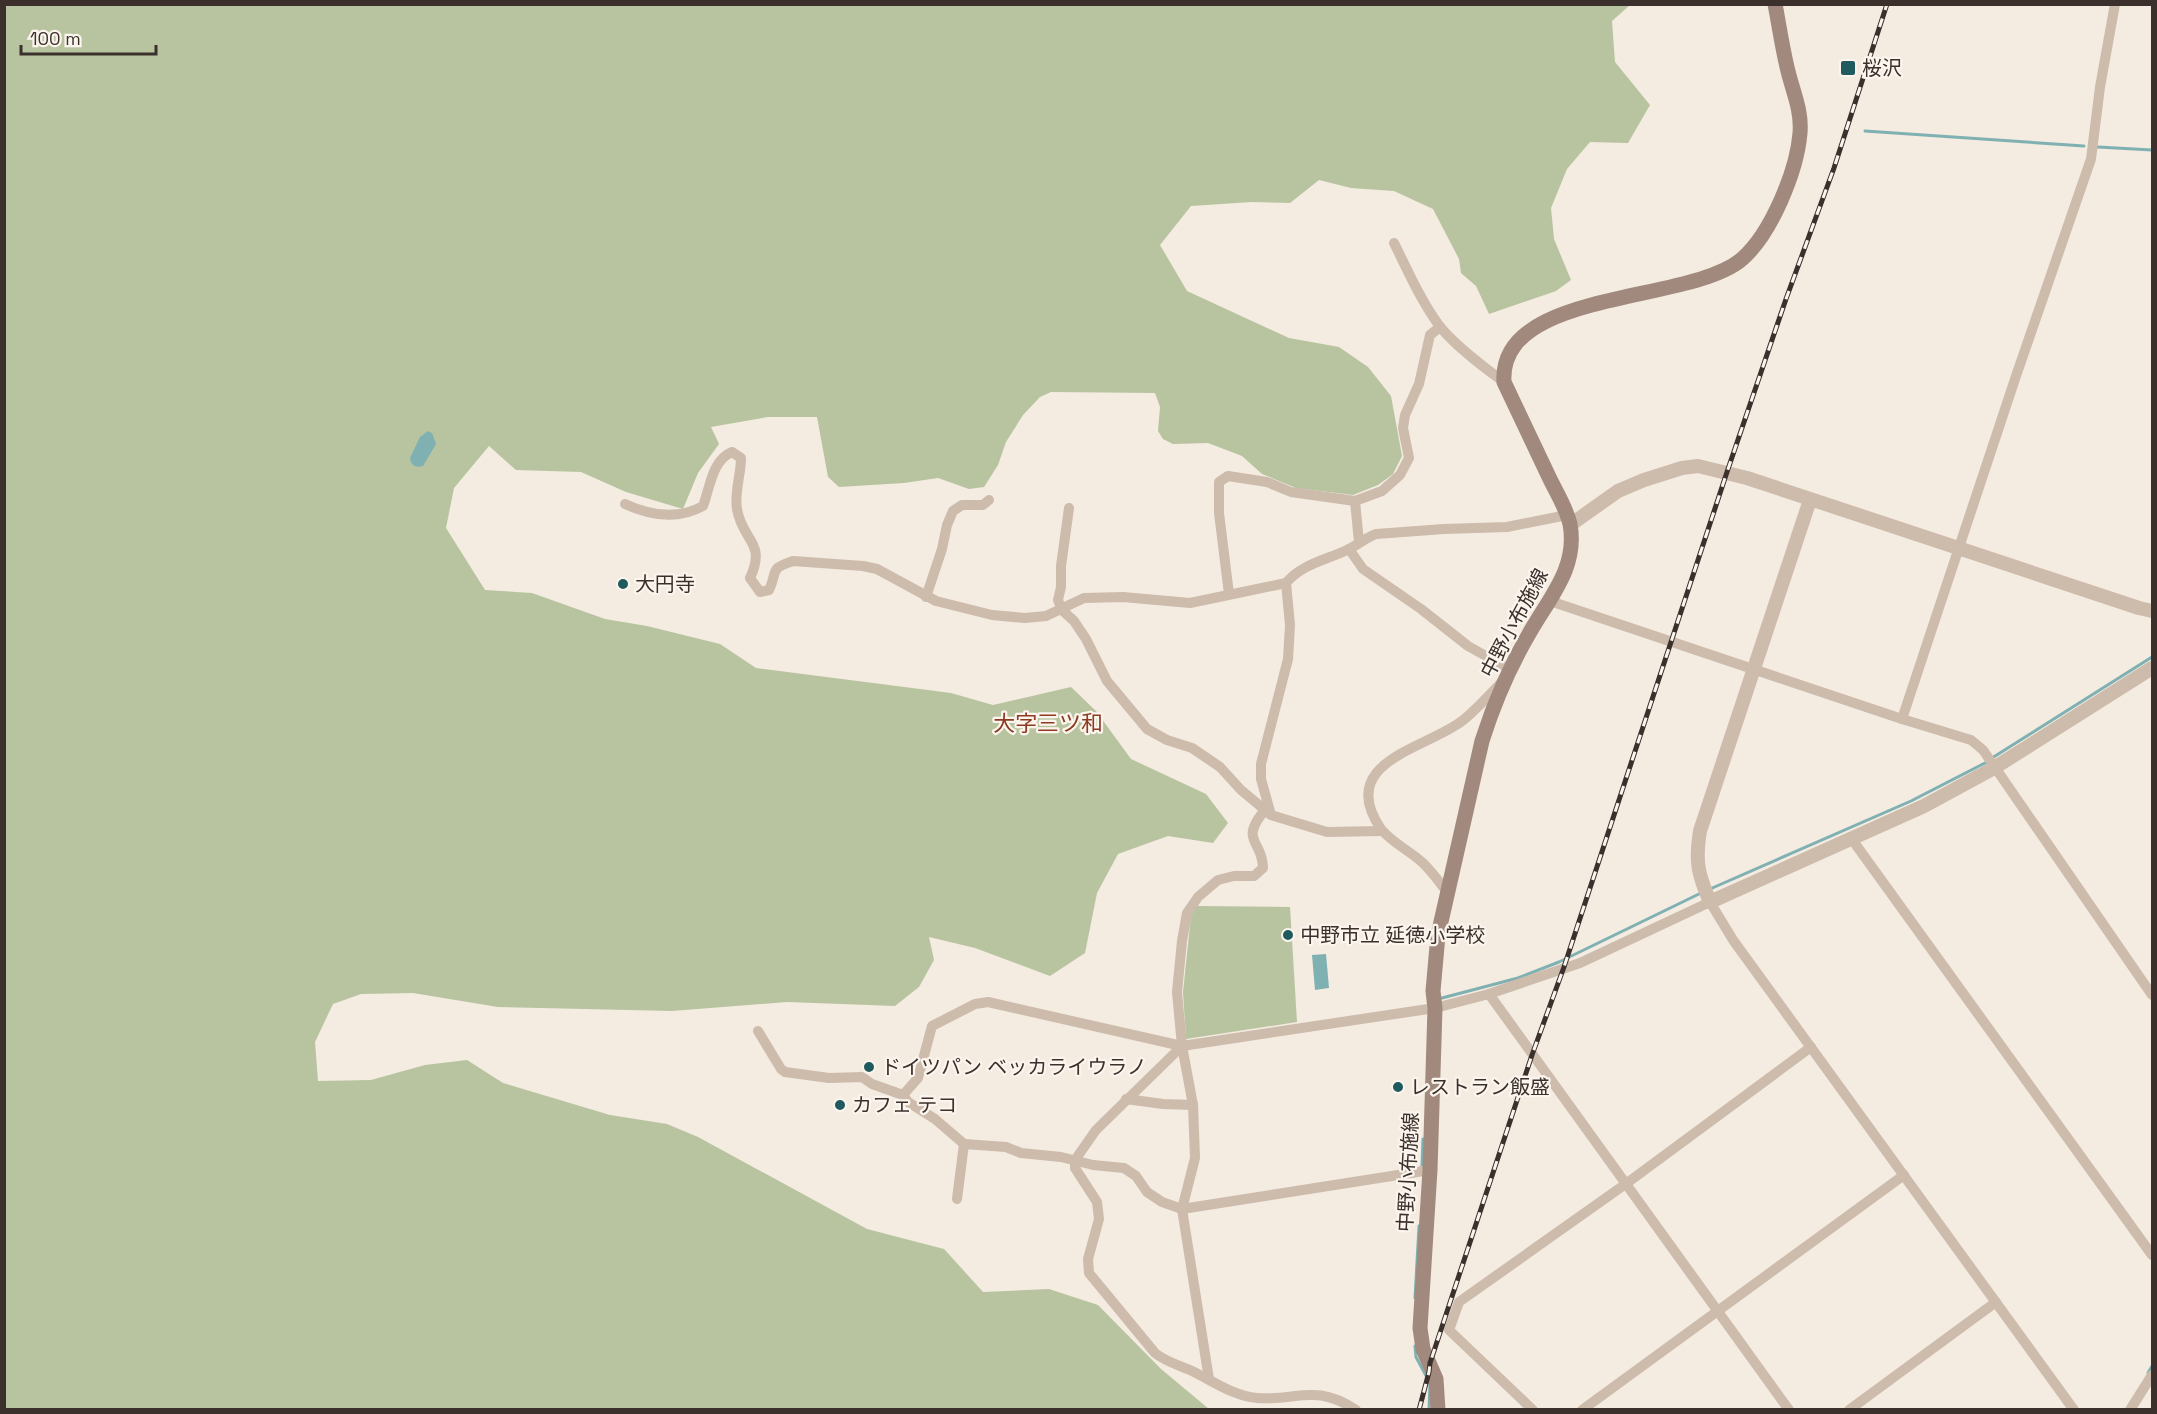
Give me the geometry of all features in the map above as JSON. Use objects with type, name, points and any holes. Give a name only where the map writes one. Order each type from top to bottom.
[{"type":"main road","points":[[1504,382],[1503,370],[1507,357],[1518,342],[1541,324],[1565,312],[1698,280],[1726,269],[1742,259],[1756,243],[1773,217],[1784,194],[1796,157],[1800,133],[1800,107],[1788,69],[1775,4]]},
{"type":"main road","name":"中野小布施線","points":[[1438,1410],[1436,1379],[1423,1349],[1420,1328],[1430,1170],[1435,1008],[1433,991],[1438,935],[1482,741],[1509,674],[1530,632],[1564,575],[1570,559],[1569,520],[1504,382]]},
{"type":"street","points":[[1902,719],[2091,159],[2100,87],[2115,4]]},
{"type":"street","points":[[1394,243],[1421,297],[1440,327],[1487,370],[1504,382]]},
{"type":"street","points":[[1229,594],[1219,513],[1219,482],[1228,476],[1267,482],[1291,492],[1355,501],[1382,491],[1400,475],[1409,458],[1403,428],[1405,415],[1419,384],[1430,335],[1440,327]]},
{"type":"street","points":[[625,504],[658,515],[690,514],[703,506],[719,463],[724,455],[732,452],[741,458],[736,507],[757,555],[750,578],[760,592],[769,590],[773,572],[783,564],[793,561],[863,566],[877,569],[926,597],[992,615],[1035,617],[1062,610],[1084,598],[1104,596],[1190,603],[1286,583],[1293,574],[1376,534],[1508,527],[1569,520],[1618,491],[1644,480],[1682,468],[1698,466],[1747,478],[2139,608],[2152,610]]},
{"type":"street","points":[[926,597],[953,511],[962,505],[983,505],[989,500]]},
{"type":"street","points":[[1810,500],[1700,831],[1696,857],[1700,880],[1710,902],[1733,940],[2074,1410]]},
{"type":"street","points":[[1355,501],[1359,542]]},
{"type":"street","points":[[1070,508],[1058,600],[1062,610],[1074,621],[1086,639],[1107,681],[1147,729],[1167,740],[1192,748],[1220,767],[1268,813],[1327,832],[1382,831]]},
{"type":"street","points":[[1349,549],[1363,569],[1509,674],[1462,721],[1388,760],[1375,773],[1369,791],[1371,809],[1382,831],[1424,864],[1448,892]]},
{"type":"street","points":[[1268,813],[1261,779],[1261,764],[1288,659],[1290,625],[1286,583]]},
{"type":"street","points":[[1550,601],[1971,740],[1983,750],[2152,995]]},
{"type":"street","points":[[903,1095],[918,1078],[932,1026],[975,1004],[988,1002],[1182,1046],[1435,1008],[1580,963],[1924,806],[1994,768],[2152,668]]},
{"type":"street","points":[[1209,1379],[1182,1209],[1195,1158],[1192,1105],[1182,1046],[1177,992],[1187,913],[1198,897],[1218,880],[1234,876],[1254,876],[1263,868],[1263,855],[1253,844],[1252,832],[1254,823],[1268,813]]},
{"type":"street","points":[[1851,838],[2152,1255]]},
{"type":"street","points":[[1489,993],[1789,1410]]},
{"type":"street","points":[[758,1031],[781,1070],[785,1072],[830,1078],[862,1077],[872,1084],[903,1095],[908,1102],[935,1119],[964,1144],[1006,1147],[1021,1153],[1124,1168],[1137,1176],[1147,1192],[1162,1202],[1182,1209],[1430,1170]]},
{"type":"street","points":[[1182,1046],[1096,1130],[1075,1160],[1075,1168],[1097,1202],[1100,1219],[1088,1259],[1089,1274],[1163,1360],[1209,1379],[1235,1393],[1255,1398],[1275,1398],[1310,1393],[1327,1395],[1356,1410]]},
{"type":"street","points":[[1533,1410],[1449,1330],[1459,1302],[1627,1183],[1811,1047]]},
{"type":"street","points":[[1126,1099],[1192,1105]]},
{"type":"street","points":[[957,1199],[964,1144]]},
{"type":"street","points":[[1582,1410],[1904,1175]]},
{"type":"street","points":[[1849,1410],[1996,1302]]},
{"type":"street","points":[[2130,1410],[2152,1375]]},
{"type":"green space","points":[[5,5],[1630,5],[1612,21],[1615,62],[1650,105],[1628,143],[1590,142],[1567,169],[1551,208],[1554,239],[1571,280],[1556,291],[1489,314],[1476,286],[1461,273],[1459,259],[1433,209],[1394,191],[1351,188],[1319,180],[1290,203],[1252,202],[1191,206],[1160,245],[1187,291],[1289,338],[1339,347],[1368,367],[1391,396],[1402,456],[1393,474],[1378,485],[1353,495],[1296,488],[1262,474],[1242,456],[1208,443],[1173,444],[1163,439],[1158,431],[1160,407],[1155,393],[1051,392],[1040,397],[1023,415],[1006,442],[998,465],[984,487],[969,489],[938,478],[904,483],[839,487],[828,477],[817,417],[768,417],[711,427],[719,444],[698,473],[683,509],[626,492],[581,472],[516,470],[489,446],[454,488],[446,528],[485,590],[532,593],[605,619],[647,626],[720,644],[756,668],[951,693],[993,705],[1071,687],[1096,711],[1131,759],[1206,794],[1228,823],[1213,843],[1168,836],[1118,854],[1097,893],[1085,953],[1050,976],[975,948],[929,937],[934,960],[919,987],[895,1006],[787,1002],[672,1011],[498,1007],[413,993],[361,994],[333,1004],[315,1042],[318,1081],[371,1080],[425,1065],[467,1060],[503,1083],[610,1115],[667,1124],[698,1137],[867,1229],[944,1249],[983,1292],[1049,1289],[1098,1305],[1161,1369],[1209,1409],[5,1410]]},
{"type":"green space","points":[[1197,906],[1290,907],[1297,1022],[1186,1039],[1183,992],[1191,916]]},
{"type":"water","points":[[428,431],[432,433],[436,444],[423,466],[413,465],[410,458],[420,437]]},
{"type":"water","points":[[1326,954],[1329,988],[1315,990],[1312,955]]},
{"type":"waterway","points":[[1865,131],[2084,146]]},
{"type":"waterway","points":[[2098,147],[2152,150]]},
{"type":"waterway","points":[[1992,758],[2152,657]]},
{"type":"waterway","points":[[1710,889],[1911,801],[1987,762]]},
{"type":"waterway","points":[[1442,998],[1518,978],[1559,962],[1701,893]]},
{"type":"waterway","points":[[1422,1167],[1423,1139]]},
{"type":"waterway","points":[[1415,1298],[1419,1226]]},
{"type":"waterway","points":[[1415,1346],[1416,1357],[1430,1383],[1429,1410]]},
{"type":"waterway","points":[[2148,1373],[2152,1366]]},
{"type":"railway","points":[[1419,1410],[1430,1363],[1532,1055],[1564,967],[1727,472],[1834,168],[1887,4]]},
{"type":"place","name":"桜沢","points":[[1848,68]]},
{"type":"place","name":"大円寺","points":[[623,584]]},
{"type":"place","name":"中野市立 延徳小学校","points":[[1288,935]]},
{"type":"place","name":"ドイツパン ベッカライウラノ","points":[[869,1067]]},
{"type":"place","name":"レストラン飯盛","points":[[1398,1087]]},
{"type":"place","name":"カフェ テコ","points":[[840,1105]]},
{"type":"district","name":"大字三ツ和","points":[[1048,723]]}]
